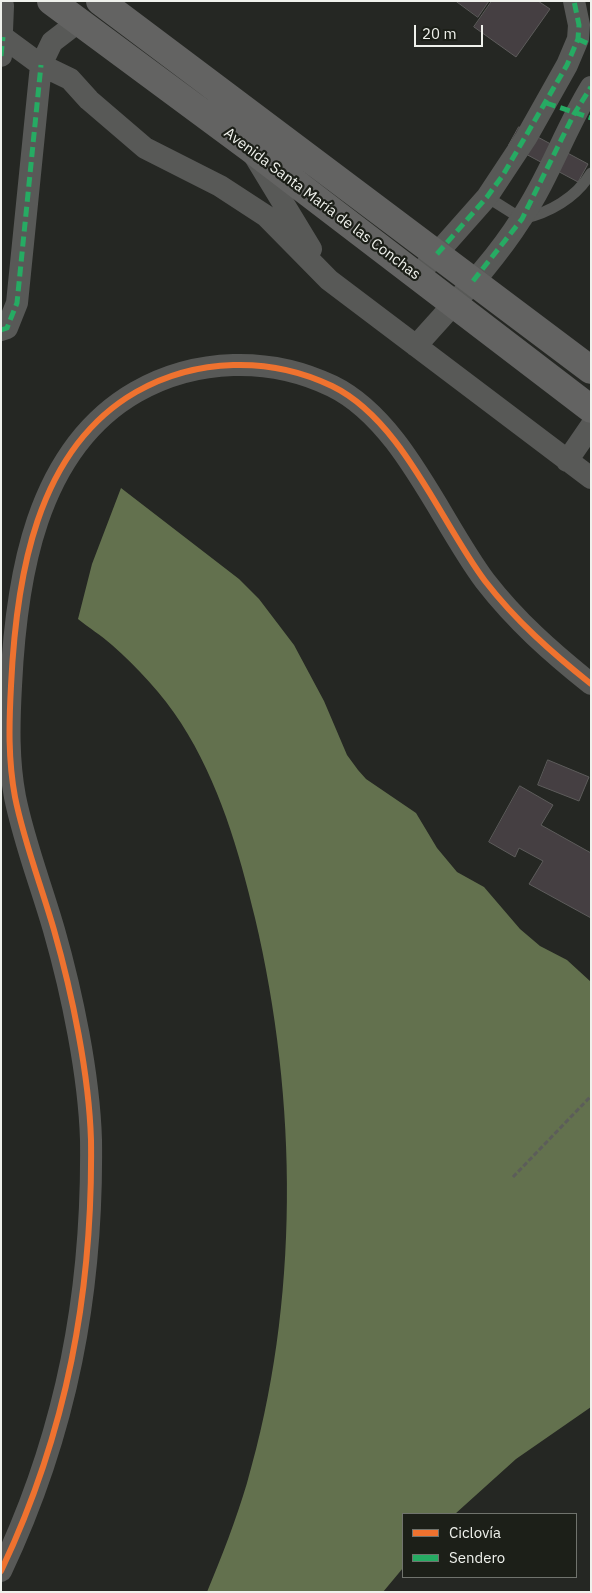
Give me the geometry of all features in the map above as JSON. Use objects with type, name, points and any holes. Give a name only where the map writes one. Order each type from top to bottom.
[{"type":"main road","name":"Avenida Santa María de las Conchas","points":[[51,1],[251,149],[591,409]]},
{"type":"main road","name":"Avenida Santa María de las Conchas","points":[[100,1],[591,370]]},
{"type":"street","points":[[2,1],[2,46],[70,79],[89,100],[145,148],[220,186],[266,216],[329,280],[591,478]]},
{"type":"street","points":[[417,276],[487,197],[526,138],[567,65],[584,42],[574,1]]},
{"type":"street","points":[[1,330],[7,328],[17,303],[41,65],[52,42],[78,22]]},
{"type":"street","points":[[416,346],[473,281],[522,219],[582,116],[591,87]]},
{"type":"street","points":[[546,103],[582,116]]},
{"type":"street","points":[[251,149],[329,280]]},
{"type":"street","points":[[1,1571],[32,1500],[57,1427],[78,1331],[89,1248],[92,1201],[90,1131],[80,1045],[72,1002],[54,929],[20,818],[12,773],[9,727],[15,616],[22,581],[46,498],[73,450],[90,428],[116,405],[158,381],[186,372],[216,366],[247,364],[282,369],[335,387],[376,420],[400,448],[481,576],[506,608],[541,644],[591,684]]},
{"type":"street","points":[[568,461],[591,426]]},
{"type":"lane","points":[[487,197],[522,219],[538,215],[558,205],[586,181],[591,173]]},
{"type":"path","points":[[513,1176],[591,1096]]},
{"type":"shaded area","points":[[121,488],[239,579],[259,599],[294,645],[324,701],[347,755],[358,770],[366,779],[416,813],[437,848],[457,872],[484,887],[520,929],[540,946],[567,960],[591,982],[591,1407],[516,1459],[456,1513],[402,1513],[402,1569],[383,1592],[207,1592],[247,1483],[264,1415],[277,1344],[284,1273],[287,1201],[285,1129],[279,1058],[269,987],[255,918],[235,842],[217,793],[194,746],[166,702],[140,672],[121,654],[104,638],[78,619],[92,564]]},
{"type":"building","points":[[456,1],[489,1],[478,17]]},
{"type":"building","points":[[492,1],[538,1],[550,9],[516,57],[474,27]]},
{"type":"building","points":[[519,127],[588,164],[578,182],[509,145]]},
{"type":"building","points":[[548,760],[589,777],[579,801],[538,785]]},
{"type":"building","points":[[520,786],[553,805],[541,825],[591,853],[591,918],[529,884],[543,861],[519,848],[515,857],[489,842]]},
{"type":"marked path","points":[[437,254],[487,197],[503,175],[567,65],[578,39],[579,25],[574,1]]},
{"type":"marked path","points":[[1,56],[3,37]]},
{"type":"marked path","points":[[578,39],[591,45]]},
{"type":"marked path","points":[[1,330],[7,328],[17,303],[41,65]]},
{"type":"marked path","points":[[473,281],[522,219],[574,114],[591,87]]},
{"type":"marked path","points":[[546,103],[591,118]]},
{"type":"cycle path","points":[[1,1571],[24,1519],[59,1414],[72,1360],[81,1307],[87,1252],[91,1140],[90,1115],[83,1061],[61,954],[28,847],[15,797],[10,741],[10,700],[14,645],[18,604],[26,562],[38,521],[53,483],[75,448],[102,417],[136,392],[183,372],[233,365],[259,366],[308,376],[332,386],[357,402],[379,422],[399,447],[418,474],[468,557],[497,596],[535,636],[591,684]]}]
